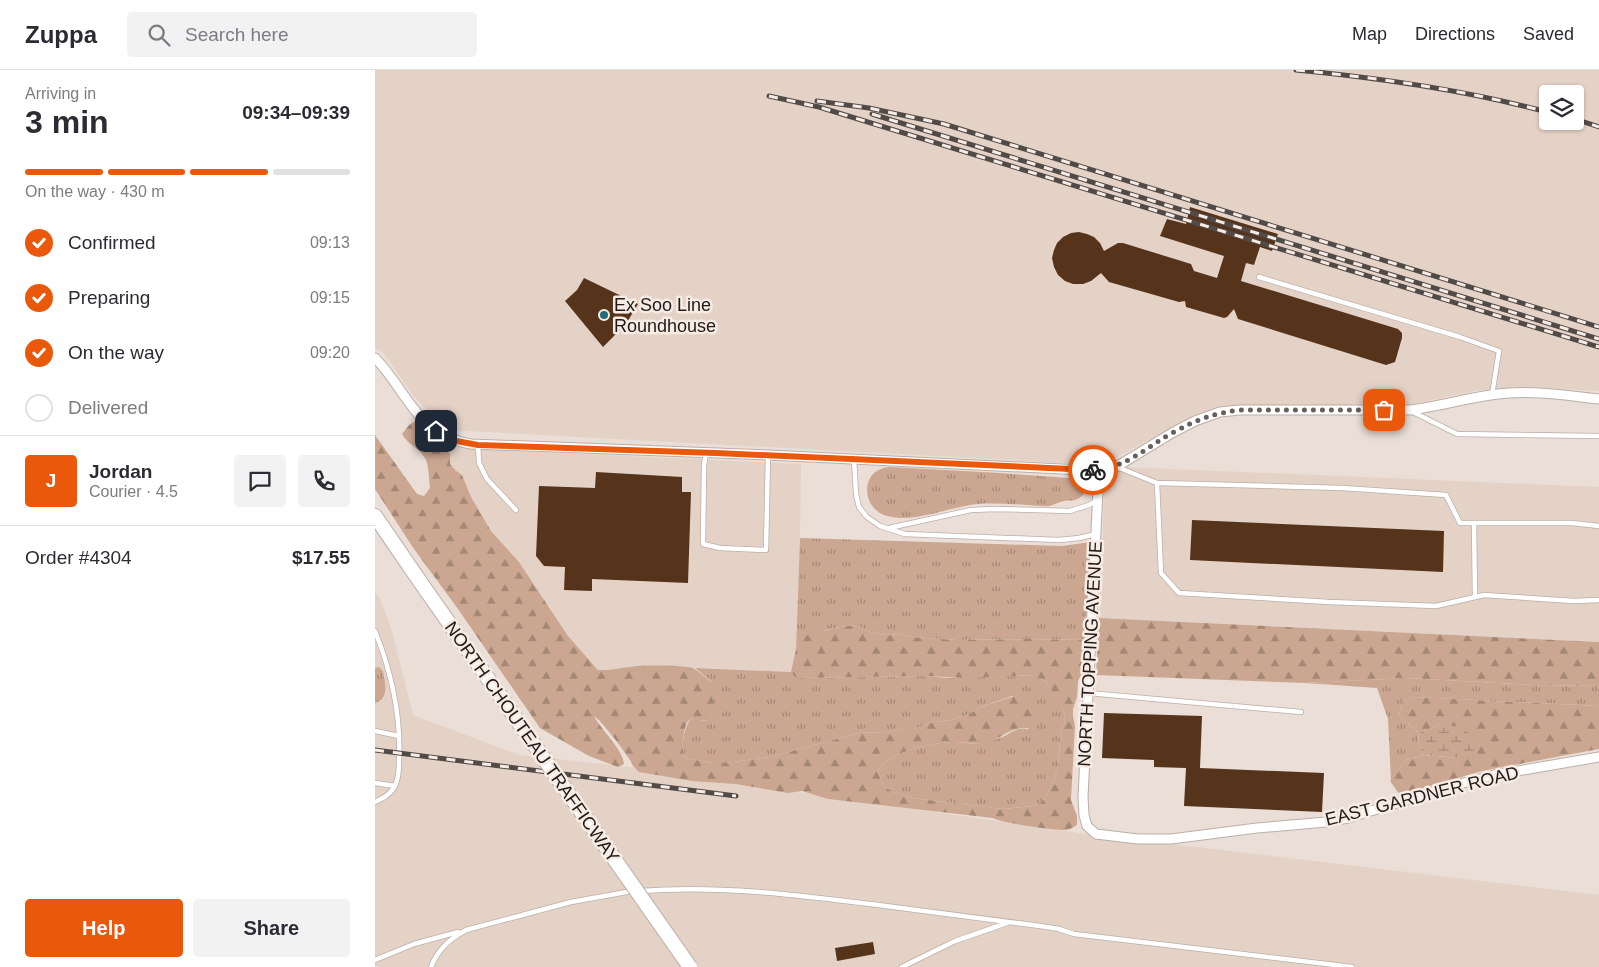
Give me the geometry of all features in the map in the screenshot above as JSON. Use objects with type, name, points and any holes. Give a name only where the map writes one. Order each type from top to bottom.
[{"type":"main road","name":"NORTH CHOUTEAU TRAFFICWAY","points":[[375,516],[691,967]]},
{"type":"street","points":[[375,358],[412,408],[430,426],[451,440],[478,445],[768,455],[1057,469],[1099,470],[1116,467],[1172,433],[1195,421],[1220,412],[1240,410],[1409,410],[1437,407],[1492,395],[1531,393],[1599,399]]},
{"type":"street","name":"NORTH TOPPING AVENUE","points":[[1096,834],[1087,826],[1084,815],[1083,796],[1099,470]]},
{"type":"street","name":"EAST GARDNER ROAD","points":[[1096,834],[1138,839],[1171,839],[1257,828],[1326,822],[1348,818],[1494,775],[1599,758]]},
{"type":"lane","points":[[1259,277],[1460,337],[1499,351],[1492,395]]},
{"type":"lane","points":[[1409,410],[1457,434],[1599,436]]},
{"type":"lane","points":[[478,445],[479,463],[487,479],[516,510]]},
{"type":"lane","points":[[706,453],[704,465],[703,544],[720,548],[766,550],[768,455]]},
{"type":"lane","points":[[854,459],[856,494],[859,506],[872,522],[905,534],[1059,540],[1096,534]]},
{"type":"lane","points":[[1116,467],[1157,483],[1342,488],[1446,495],[1460,523],[1572,523],[1599,526]]},
{"type":"lane","points":[[1157,483],[1161,573],[1179,593],[1436,606],[1484,595],[1575,601],[1599,600]]},
{"type":"lane","points":[[888,528],[971,510],[996,509],[1070,512],[1089,506],[1098,500]]},
{"type":"lane","points":[[1474,523],[1475,598]]},
{"type":"lane","points":[[375,631],[389,671],[396,705],[399,736],[399,771],[395,786],[387,796],[375,802]]},
{"type":"lane","points":[[1088,693],[1301,712]]},
{"type":"lane","points":[[375,731],[399,736]]},
{"type":"lane","points":[[375,783],[395,786]]},
{"type":"lane","points":[[375,960],[414,944],[571,902],[625,892],[692,888],[805,896],[1059,929],[1074,934],[1352,967]]},
{"type":"lane","points":[[902,967],[955,941],[987,932],[1009,922]]},
{"type":"lane","points":[[431,967],[444,944],[467,930]]},
{"type":"shaded area","points":[[375,70],[1599,70],[1599,391],[1523,387],[1474,391],[1408,405],[1236,405],[1202,412],[1105,463],[1083,464],[447,430],[412,394],[383,352],[375,348]]},
{"type":"shaded area","points":[[448,448],[801,464],[796,649],[791,672],[654,666],[598,670],[568,636],[519,562],[491,531],[471,497],[462,475],[450,464]]},
{"type":"shaded area","points":[[1125,467],[1599,487],[1599,642],[1099,618],[1105,473]]},
{"type":"shaded area","points":[[375,592],[380,599],[391,628],[413,715],[519,755],[622,766],[1079,833],[1599,895],[1599,967],[375,967]]},
{"type":"green space","points":[[417,420],[430,434],[448,448],[450,464],[462,475],[471,497],[491,531],[519,562],[568,636],[598,670],[644,666],[687,667],[693,668],[711,682],[714,695],[709,720],[699,721],[696,717],[693,717],[687,723],[683,740],[685,758],[725,763],[770,757],[859,733],[914,729],[934,722],[951,720],[968,715],[978,708],[1020,694],[1028,694],[1033,697],[1040,708],[1041,723],[1038,725],[1016,729],[985,743],[946,742],[912,749],[891,758],[878,771],[883,785],[893,792],[912,798],[1003,809],[1032,806],[1040,803],[1045,798],[1054,781],[1058,765],[1061,730],[1065,717],[1062,707],[1047,683],[1036,675],[966,678],[923,676],[800,678],[795,677],[791,672],[796,649],[804,636],[834,628],[856,625],[870,632],[885,635],[900,634],[911,637],[957,640],[1085,640],[1083,672],[1078,681],[1077,697],[1073,709],[1075,726],[1071,800],[1077,816],[1077,825],[1065,830],[1049,829],[993,818],[828,799],[802,791],[788,793],[736,784],[692,781],[639,772],[618,743],[594,716],[620,752],[624,764],[618,767],[589,756],[540,728],[414,549],[375,489],[375,435],[417,494],[424,496],[430,488],[424,456],[402,434],[409,425]]},
{"type":"green space","points":[[890,467],[1083,479],[1088,480],[1089,483],[1087,489],[1078,499],[1062,501],[1049,506],[977,504],[918,517],[897,518],[878,512],[868,498],[867,490],[873,475],[880,469]]},
{"type":"green space","points":[[800,538],[1062,546],[1091,542],[1085,640],[957,640],[911,637],[900,634],[885,635],[870,632],[856,625],[825,630],[796,649]]},
{"type":"green space","points":[[1099,618],[1599,642],[1599,686],[1535,685],[1407,678],[1306,683],[1096,675]]},
{"type":"green space","points":[[379,667],[383,671],[385,694],[380,701],[375,703],[375,668]]},
{"type":"green space","points":[[695,668],[791,672],[795,677],[800,678],[923,676],[949,678],[1036,675],[1047,683],[1056,696],[1065,717],[1061,730],[1058,765],[1054,781],[1045,798],[1040,803],[1032,806],[1003,809],[912,798],[893,792],[883,785],[878,771],[883,764],[901,753],[946,742],[983,743],[1000,738],[1015,730],[1028,729],[1040,708],[1033,698],[1012,696],[978,708],[968,715],[951,720],[934,722],[914,729],[859,733],[770,757],[725,763],[685,758],[683,741],[688,723],[695,716],[700,721],[709,720],[712,705],[711,681]]},
{"type":"green space","points":[[1407,678],[1535,685],[1599,686],[1599,706],[1414,697],[1402,701],[1399,715],[1419,733],[1418,743],[1424,755],[1406,760],[1391,780],[1388,719],[1377,688],[1306,683]]},
{"type":"green space","points":[[1414,697],[1599,706],[1599,749],[1482,771],[1400,795],[1390,781],[1406,760],[1424,755],[1461,758],[1440,725],[1419,733],[1399,715],[1402,701]]},
{"type":"green space","points":[[1440,725],[1464,727],[1474,740],[1474,751],[1461,758],[1424,755],[1418,743],[1419,733]]},
{"type":"building","points":[[1190,207],[1278,234],[1272,251],[1260,247],[1254,265],[1246,263],[1241,281],[1398,329],[1402,333],[1402,338],[1395,362],[1386,365],[1238,319],[1234,309],[1224,318],[1186,307],[1185,301],[1179,302],[1109,282],[1101,273],[1091,281],[1083,284],[1073,284],[1065,281],[1058,275],[1054,267],[1052,258],[1057,243],[1071,233],[1079,232],[1094,237],[1104,251],[1118,243],[1123,243],[1191,264],[1194,271],[1217,278],[1224,256],[1160,236],[1167,219],[1186,224]]},
{"type":"building","name":"Ex Soo Line Roundhouse","points":[[584,278],[638,304],[622,328],[603,347],[565,301],[577,290]]},
{"type":"building","points":[[596,472],[682,477],[682,492],[691,492],[688,583],[592,579],[592,591],[564,590],[565,567],[544,566],[536,556],[539,486],[595,488]]},
{"type":"building","points":[[1192,520],[1444,531],[1443,572],[1190,560]]},
{"type":"building","points":[[1104,713],[1202,716],[1200,768],[1324,773],[1322,812],[1184,806],[1186,768],[1154,767],[1154,760],[1102,758]]},
{"type":"building","points":[[873,942],[875,954],[837,961],[835,948]]},
{"type":"railway","points":[[1296,70],[1423,86],[1485,97],[1539,110]]},
{"type":"railway","points":[[769,96],[819,107],[1599,347]]},
{"type":"railway","points":[[817,101],[869,108],[944,124],[1599,327]]},
{"type":"railway","points":[[872,114],[1599,339]]},
{"type":"railway","points":[[1584,122],[1599,127]]},
{"type":"railway","points":[[375,750],[736,796]]},
{"type":"way so far","points":[[1093,470],[1116,467],[1172,433],[1195,421],[1220,412],[1240,410],[1384,410]]},
{"type":"place","name":"Ex Soo Line Roundhouse","points":[[604,315]]},
{"type":"route","points":[[436,431],[451,440],[478,445],[716,453],[1093,470]]}]
